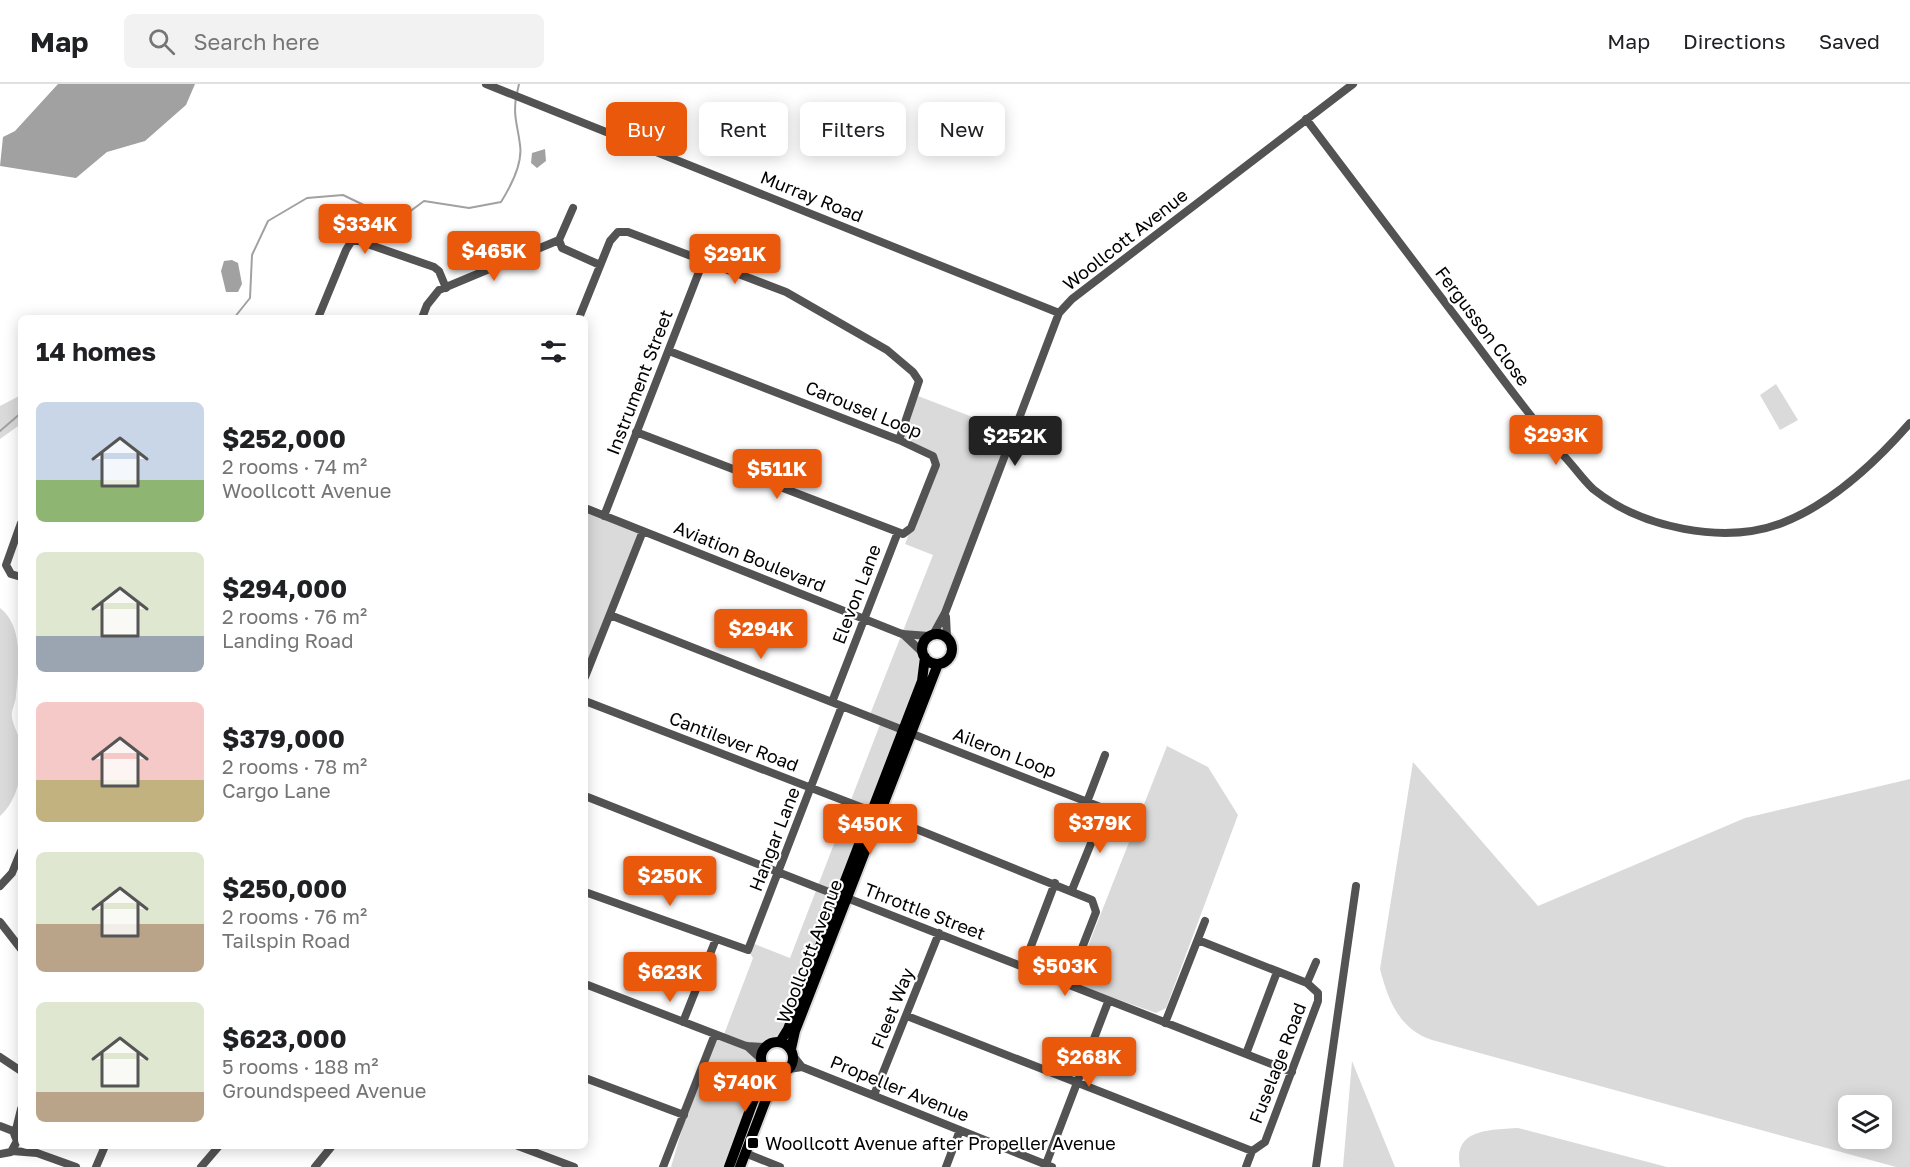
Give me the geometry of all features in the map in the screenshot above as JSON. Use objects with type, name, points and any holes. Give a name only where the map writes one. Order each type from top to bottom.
[{"type":"main road","points":[[932,635],[947,637]]},
{"type":"main road","name":"Woollcott Avenue","points":[[740,1167],[770,1089],[784,1072],[792,1053],[795,1031],[906,732],[922,681],[923,642],[932,635]]},
{"type":"main road","name":"Woollcott Avenue","points":[[906,732],[938,664],[947,660],[952,652],[947,637]]},
{"type":"main road","points":[[923,654],[938,664]]},
{"type":"main road","name":"Woollcott Avenue","points":[[765,1047],[780,1042],[843,897]]},
{"type":"main road","name":"Woollcott Avenue","points":[[780,1042],[792,1053]]},
{"type":"main road","points":[[729,1167],[763,1064],[765,1047]]},
{"type":"main road","points":[[763,1064],[784,1072]]},
{"type":"street","name":"Murray Road","points":[[486,84],[1059,313]]},
{"type":"street","name":"Woollcott Avenue","points":[[932,635],[945,614],[1059,313],[1353,84]]},
{"type":"street","name":"Fergusson Close","points":[[1306,119],[1543,432],[1592,488],[1624,508],[1662,525],[1695,531],[1736,532],[1781,524],[1812,507],[1851,480],[1890,447],[1910,423]]},
{"type":"street","points":[[573,207],[559,240],[562,248],[600,265]]},
{"type":"street","points":[[580,315],[610,241],[618,232],[628,232],[786,292],[887,350],[913,372],[919,381],[918,391],[899,440]]},
{"type":"street","points":[[319,315],[346,250],[351,242],[356,240],[434,267],[439,271],[446,288]]},
{"type":"street","points":[[423,315],[427,304],[439,290],[559,240]]},
{"type":"street","name":"Instrument Street","points":[[603,516],[704,260]]},
{"type":"street","name":"Carousel Loop","points":[[669,351],[899,440],[933,456],[936,465],[911,528],[903,534],[898,532]]},
{"type":"street","points":[[636,432],[898,532]]},
{"type":"street","name":"Aviation Boulevard","points":[[588,509],[902,634],[932,635]]},
{"type":"street","points":[[18,531],[6,565],[12,573],[18,576]]},
{"type":"street","points":[[588,670],[643,531]]},
{"type":"street","name":"Elevon Lane","points":[[832,702],[898,532]]},
{"type":"street","name":"Woollcott Avenue","points":[[945,614],[947,637]]},
{"type":"street","name":"Aileron Loop","points":[[610,615],[1121,815]]},
{"type":"street","name":"Aviation Boulevard","points":[[902,634],[923,654]]},
{"type":"street","name":"Cantilever Road","points":[[588,702],[875,812],[1055,883],[1092,900],[1096,912],[1068,984]]},
{"type":"street","name":"Hangar Lane","points":[[716,939],[748,950],[842,706]]},
{"type":"street","points":[[1087,802],[1105,755]]},
{"type":"street","name":"Throttle Street","points":[[588,797],[1292,1072]]},
{"type":"street","points":[[1072,890],[1105,809]]},
{"type":"street","points":[[0,886],[12,873],[18,858]]},
{"type":"street","points":[[1023,967],[1055,883]]},
{"type":"street","points":[[1316,1167],[1356,885]]},
{"type":"street","points":[[588,893],[716,939],[683,1022]]},
{"type":"street","points":[[1165,1023],[1205,921]]},
{"type":"street","points":[[1,925],[18,945]]},
{"type":"street","name":"Fleet Way","points":[[874,1095],[939,933]]},
{"type":"street","name":"Fuselage Road","points":[[1198,940],[1307,983],[1318,993],[1318,1001],[1265,1142],[1260,1148],[1252,1151],[1246,1167]]},
{"type":"street","points":[[1307,983],[1316,962]]},
{"type":"street","points":[[1246,1054],[1277,972]]},
{"type":"street","points":[[588,985],[747,1046],[765,1047]]},
{"type":"street","points":[[1049,1166],[1108,1002]]},
{"type":"street","points":[[907,1016],[1252,1151]]},
{"type":"street","points":[[663,1167],[715,1034]]},
{"type":"street","points":[[747,1046],[763,1064]]},
{"type":"street","name":"Propeller Avenue","points":[[792,1053],[802,1067],[1049,1166]]},
{"type":"street","points":[[0,1057],[18,1069]]},
{"type":"street","name":"Propeller Avenue","points":[[784,1072],[802,1067]]},
{"type":"street","points":[[588,1079],[684,1115]]},
{"type":"street","points":[[1,1126],[18,1113]]},
{"type":"street","points":[[1,1126],[10,1128],[18,1137],[12,1150],[1,1156]]},
{"type":"street","points":[[946,1167],[960,1130]]},
{"type":"street","points":[[32,1149],[37,1153]]},
{"type":"street","points":[[96,1167],[104,1149]]},
{"type":"street","points":[[201,1167],[216,1149]]},
{"type":"street","points":[[315,1167],[329,1149]]},
{"type":"street","points":[[526,1149],[574,1167]]},
{"type":"street","points":[[12,1150],[37,1153],[76,1167]]},
{"type":"street","points":[[745,1153],[780,1167]]},
{"type":"street","points":[[324,1155],[328,1167]]},
{"type":"shaded area","points":[[58,84],[195,84],[186,105],[145,141],[107,152],[76,178],[0,166],[3,137],[15,131]]},
{"type":"shaded area","points":[[545,149],[546,161],[537,168],[531,163],[532,153]]},
{"type":"shaded area","points":[[232,260],[238,263],[242,284],[238,292],[226,292],[221,271],[224,261]]},
{"type":"shaded area","points":[[1776,384],[1798,420],[1780,430],[1760,395]]},
{"type":"shaded area","points":[[918,396],[1014,433],[945,613],[923,642],[923,678],[780,1042],[765,1047],[761,1059],[765,1069],[724,1167],[671,1167],[694,1088],[715,1034],[723,1037],[753,958],[748,950],[752,943],[790,958],[881,722],[869,717],[933,555],[905,544],[936,465],[935,460],[899,440]]},
{"type":"shaded area","points":[[18,397],[18,426],[0,439],[0,406]]},
{"type":"shaded area","points":[[588,509],[643,531],[588,668]]},
{"type":"shaded area","points":[[0,608],[8,616],[13,626],[18,648],[16,698],[12,717],[18,735],[18,785],[11,802],[0,816]]},
{"type":"shaded area","points":[[1167,746],[1208,767],[1238,815],[1166,1008],[1156,1013],[1080,986],[1077,974]]},
{"type":"shaded area","points":[[1413,762],[1538,906],[1745,818],[1910,779],[1910,1167],[1896,1167],[1432,1040],[1411,1029],[1403,1021],[1387,992],[1380,969]]},
{"type":"shaded area","points":[[1352,1061],[1395,1167],[1343,1167]]},
{"type":"shaded area","points":[[1518,1128],[1667,1167],[1460,1167],[1459,1154],[1468,1138],[1486,1131]]},
{"type":"waterway","points":[[517,93],[519,84]]},
{"type":"waterway","points":[[236,315],[250,298],[252,255],[268,221],[307,198],[343,195],[397,221],[424,201],[469,208],[501,202],[520,160],[516,98]]},
{"type":"waterway","points":[[0,431],[18,416]]},
{"type":"place","name":"Woollcott Avenue after Propeller Avenue","points":[[753,1143]]}]
